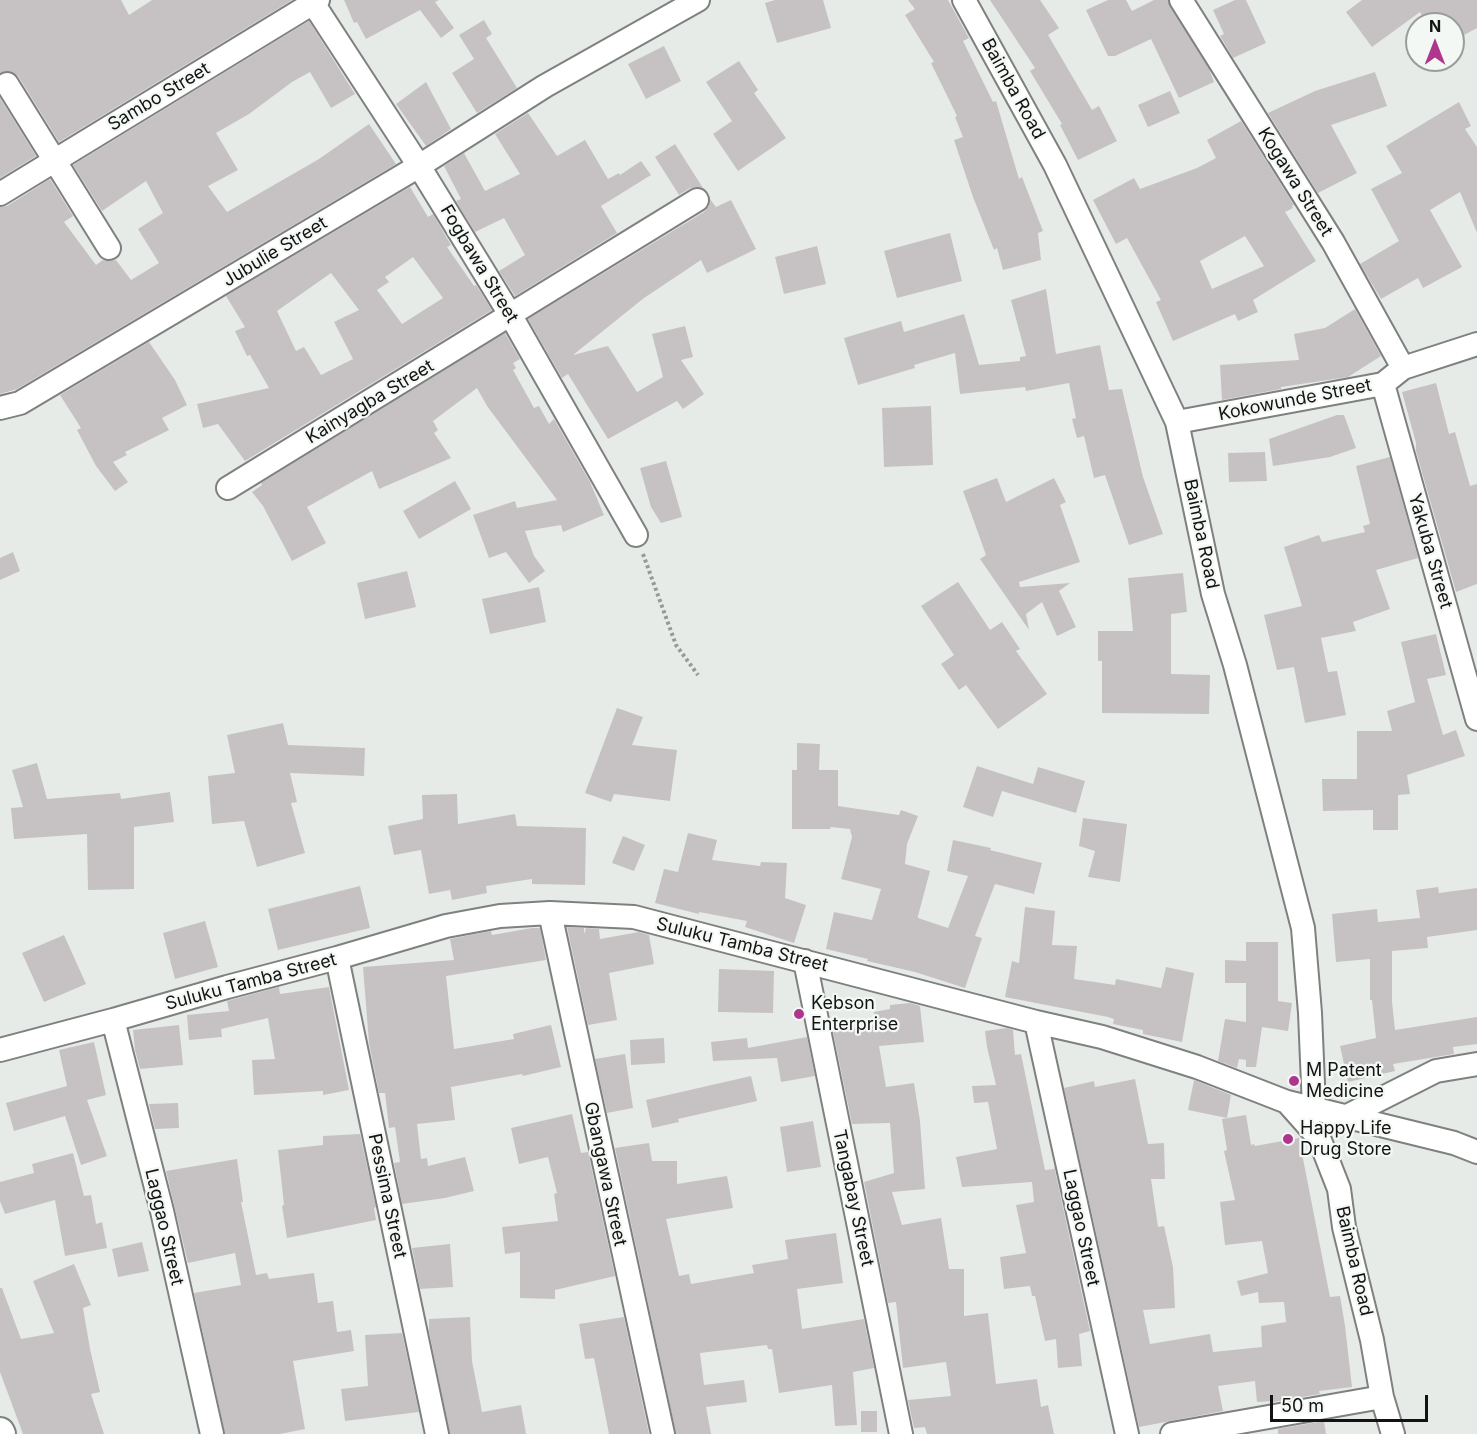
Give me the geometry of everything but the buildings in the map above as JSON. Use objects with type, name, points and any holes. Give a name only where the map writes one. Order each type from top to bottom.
[{"type":"street","name":"Jubulie Street","points":[[0,408],[20,404],[419,166],[545,86],[699,0]]},
{"type":"street","name":"Baimba Road","points":[[964,0],[1055,165],[1177,422],[1213,594],[1235,665],[1303,928],[1310,1013],[1314,1108]]},
{"type":"street","name":"Kogawa Street","points":[[1181,0],[1333,242],[1402,368]]},
{"type":"street","name":"Sambo Street","points":[[0,194],[314,1]]},
{"type":"street","name":"Fogbawa Street","points":[[314,1],[511,316],[636,535]]},
{"type":"street","points":[[8,84],[109,249]]},
{"type":"street","name":"Kainyagba Street","points":[[228,488],[697,200]]},
{"type":"street","name":"Kokowunde Street","points":[[1177,422],[1383,384],[1402,368],[1477,344]]},
{"type":"street","name":"Yakuba Street","points":[[1383,384],[1477,719]]},
{"type":"street","name":"Suluku Tamba Street","points":[[0,1050],[446,926],[500,916],[549,913],[634,918],[1102,1037],[1197,1067],[1287,1102],[1454,1143],[1477,1152]]},
{"type":"street","name":"Gbangawa Street","points":[[549,913],[663,1434]]},
{"type":"street","name":"Pessima Street","points":[[337,958],[437,1434]]},
{"type":"street","name":"Tangabay Street","points":[[805,962],[901,1434]]},
{"type":"street","name":"Laggao Street","points":[[113,1020],[162,1211],[212,1434]]},
{"type":"street","name":"Laggao Street","points":[[1036,1022],[1127,1434]]},
{"type":"street","points":[[1347,1116],[1436,1071],[1477,1064]]},
{"type":"street","name":"Baimba Road","points":[[1287,1102],[1319,1138],[1339,1189],[1344,1227],[1372,1340],[1382,1397],[1393,1434]]},
{"type":"street","points":[[1172,1434],[1382,1397]]},
{"type":"path","points":[[636,535],[676,645],[698,675]]},
{"type":"place","name":"Kebson Enterprise","points":[[799,1014]]},
{"type":"place","name":"M Patent Medicine","points":[[1294,1081]]},
{"type":"place","name":"Happy Life Drug Store","points":[[1288,1139]]}]
